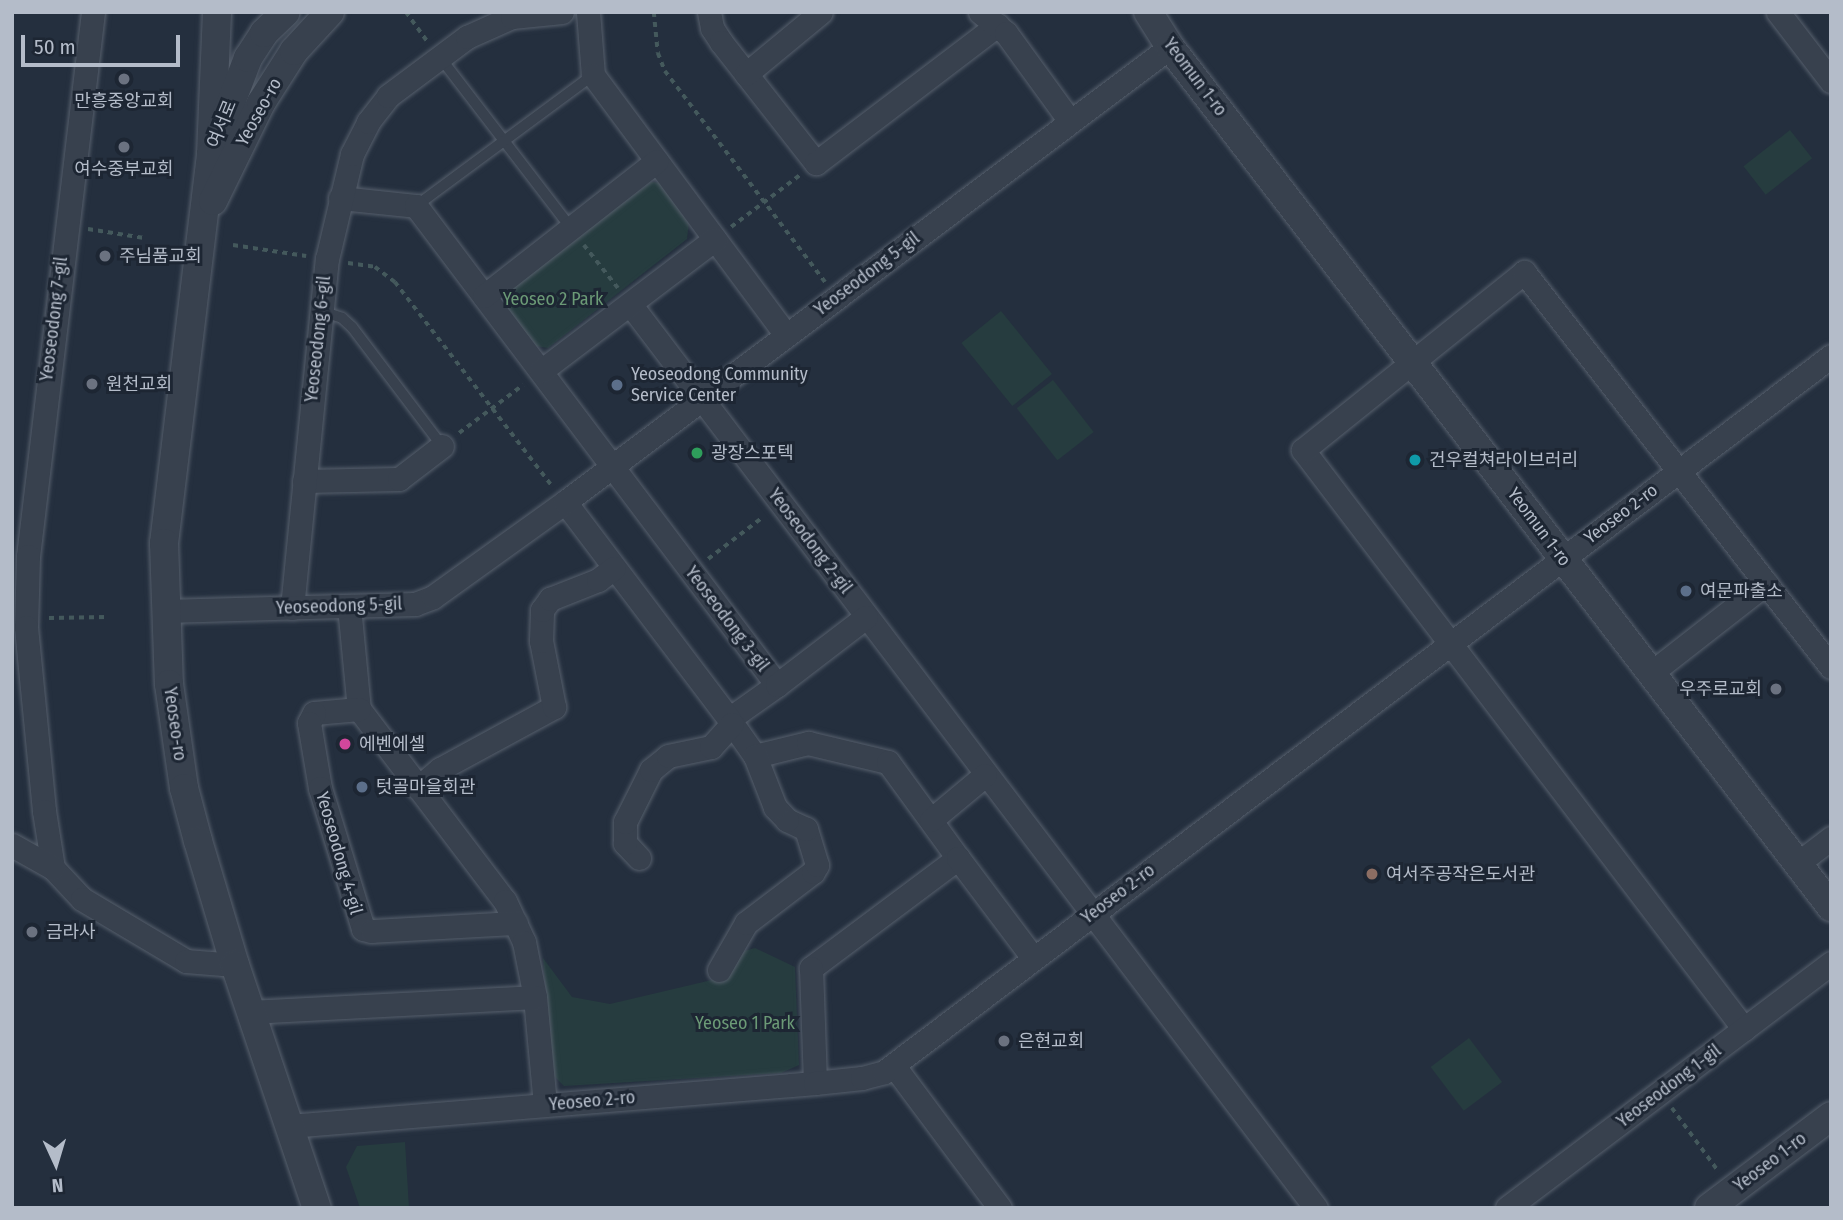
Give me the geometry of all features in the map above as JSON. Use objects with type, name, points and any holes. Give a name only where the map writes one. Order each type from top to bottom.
[{"type":"street","name":"Yeoseodong 7-gil","points":[[53,867],[21,624],[65,225],[93,12]]},
{"type":"street","name":"여서로","points":[[211,155],[217,12]]},
{"type":"street","name":"여서로","points":[[211,155],[248,58],[264,33],[286,12]]},
{"type":"street","name":"Yeoseo-ro","points":[[202,222],[261,103],[295,51],[330,12]]},
{"type":"street","name":"Yeoseodong 6-gil","points":[[292,608],[320,311],[327,259],[352,153],[368,122],[399,85],[474,32],[500,21],[562,12]]},
{"type":"street","points":[[587,12],[593,75],[786,335]]},
{"type":"street","points":[[709,12],[716,36],[816,163],[988,19],[1021,51],[1070,121]]},
{"type":"street","points":[[746,74],[821,12]]},
{"type":"street","points":[[1778,12],[1831,81]]},
{"type":"street","name":"Yeomun 1-ro","points":[[1149,14],[1170,47],[1414,361],[1831,907]]},
{"type":"street","name":"Yeoseodong 5-gil","points":[[165,611],[424,602],[565,502],[1170,47]]},
{"type":"street","name":"Yeoseo-ro","points":[[211,155],[164,543],[169,684],[184,788],[235,965],[317,1208]]},
{"type":"street","points":[[484,296],[657,161]]},
{"type":"street","points":[[340,198],[416,206],[612,466]]},
{"type":"street","points":[[541,371],[715,239]]},
{"type":"street","points":[[1744,1029],[1303,450],[1524,272],[1831,667]]},
{"type":"street","points":[[630,304],[704,398]]},
{"type":"street","name":"Yeoseo 2-ro","points":[[289,1126],[815,1083],[873,1076],[894,1066],[1033,958],[1831,356]]},
{"type":"street","name":"Yeoseodong 2-gil","points":[[704,398],[985,775],[1316,1208]]},
{"type":"street","points":[[304,481],[399,479],[442,446]]},
{"type":"street","name":"Yeoseodong 3-gil","points":[[612,466],[777,685],[731,722],[711,747],[668,756],[651,771],[625,822],[625,844],[639,859]]},
{"type":"street","points":[[565,502],[755,756],[775,807],[784,818],[807,831],[817,865],[813,872],[747,923],[719,970]]},
{"type":"street","points":[[418,788],[440,769],[554,707],[541,642],[542,610],[550,599],[598,580],[614,568]]},
{"type":"street","points":[[1651,673],[1766,583]]},
{"type":"street","points":[[349,606],[359,709],[491,882],[516,923],[530,962],[545,1105]]},
{"type":"street","points":[[777,685],[866,617]]},
{"type":"street","name":"Yeoseodong 4-gil","points":[[359,709],[314,713],[309,723],[323,798],[363,929],[372,931],[516,923]]},
{"type":"street","points":[[755,756],[808,743],[880,758],[893,768],[1033,958]]},
{"type":"street","points":[[931,820],[985,775]]},
{"type":"street","points":[[1797,863],[1831,838]]},
{"type":"street","points":[[12,845],[53,867],[68,887],[86,903],[175,955],[199,964],[235,965]]},
{"type":"street","points":[[815,1083],[811,968],[958,858]]},
{"type":"street","name":"Yeoseodong 1-gil","points":[[1507,1208],[1831,963]]},
{"type":"street","points":[[251,1012],[535,998]]},
{"type":"street","points":[[894,1066],[1000,1208]]},
{"type":"street","name":"Yeoseo 1-ro","points":[[1709,1208],[1831,1116]]},
{"type":"lane","points":[[439,57],[571,228]]},
{"type":"lane","points":[[416,206],[593,75]]},
{"type":"lane","points":[[320,311],[342,317],[352,327],[442,446]]},
{"type":"path","points":[[406,12],[439,57]]},
{"type":"path","points":[[654,12],[658,53],[665,71],[837,298]]},
{"type":"path","points":[[715,239],[816,163]]},
{"type":"path","points":[[65,225],[144,238]]},
{"type":"path","points":[[571,228],[630,304]]},
{"type":"path","points":[[233,245],[327,259]]},
{"type":"path","points":[[369,266],[380,270],[395,282],[565,502]]},
{"type":"path","points":[[442,446],[541,371]]},
{"type":"path","points":[[692,571],[782,503]]},
{"type":"path","points":[[21,624],[107,617]]},
{"type":"path","points":[[1660,1092],[1733,1190]]},
{"type":"green space","points":[[1790,130],[1812,158],[1766,195],[1744,166]]},
{"type":"green space","name":"Yeoseo 2 Park","points":[[651,182],[663,183],[689,222],[687,239],[548,348],[528,345],[504,309],[502,293]]},
{"type":"green space","points":[[1001,311],[1052,374],[1012,406],[961,343]]},
{"type":"green space","points":[[1053,380],[1094,432],[1057,460],[1017,408]]},
{"type":"green space","name":"Yeoseo 1 Park","points":[[755,948],[795,967],[799,1065],[781,1073],[564,1086],[552,1074],[543,958],[572,997],[610,1004],[716,979],[737,953]]},
{"type":"green space","points":[[1469,1038],[1502,1082],[1464,1111],[1431,1067]]},
{"type":"green space","points":[[405,1142],[409,1208],[360,1208],[346,1167],[357,1146]]},
{"type":"place","name":"만흥중앙교회","points":[[124,79]]},
{"type":"place","name":"여수중부교회","points":[[124,147]]},
{"type":"place","name":"주님품교회","points":[[105,256]]},
{"type":"place","name":"원천교회","points":[[92,384]]},
{"type":"place","name":"Yeoseodong Community Service Center","points":[[617,385]]},
{"type":"place","name":"광장스포텍","points":[[697,453]]},
{"type":"place","name":"건우컬쳐라이브러리","points":[[1415,460]]},
{"type":"place","name":"여문파출소","points":[[1686,591]]},
{"type":"place","name":"우주로교회","points":[[1776,689]]},
{"type":"place","name":"에벤에셀","points":[[345,744]]},
{"type":"place","name":"텃골마을회관","points":[[362,787]]},
{"type":"place","name":"여서주공작은도서관","points":[[1372,874]]},
{"type":"place","name":"금라사","points":[[32,932]]},
{"type":"place","name":"은현교회","points":[[1004,1041]]}]
